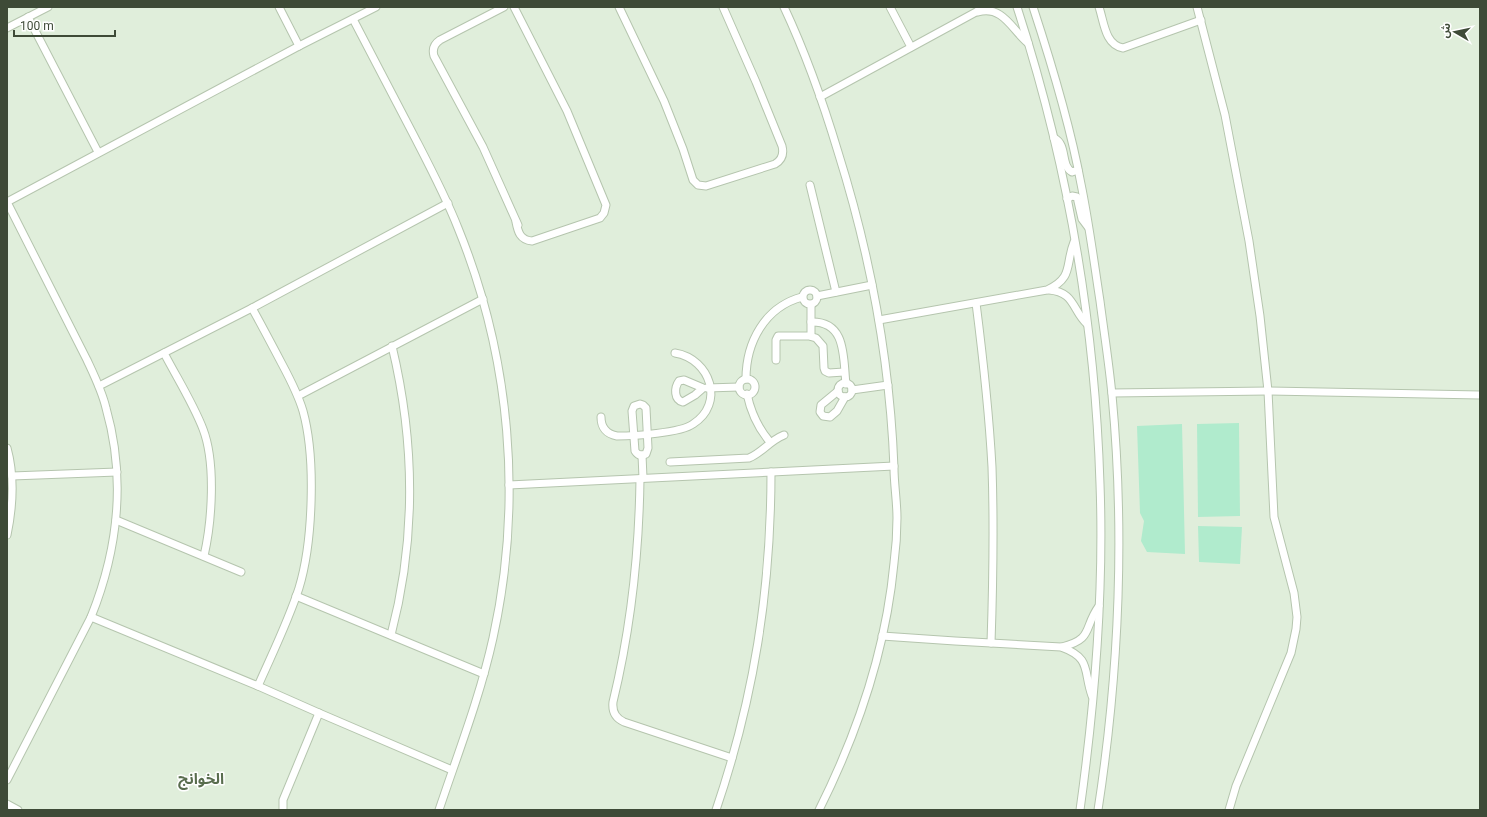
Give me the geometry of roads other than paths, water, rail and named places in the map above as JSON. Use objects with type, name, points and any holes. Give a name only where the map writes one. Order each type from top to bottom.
[{"type":"street","points":[[7,28],[48,7]]},
{"type":"street","points":[[279,7],[299,46]]},
{"type":"street","points":[[7,780],[92,617],[106,577],[111,556],[116,520],[117,472],[112,428],[99,386],[7,202],[98,152],[376,7]]},
{"type":"street","points":[[504,7],[437,42],[433,49],[434,56],[493,168],[520,229],[526,235],[544,237],[587,222],[595,217],[601,211],[601,194],[567,111],[514,7]]},
{"type":"street","points":[[619,7],[664,101],[690,168],[693,180],[698,185],[706,186],[778,162],[782,156],[783,149],[756,82],[723,7]]},
{"type":"street","points":[[784,7],[812,70],[848,182],[868,262],[879,320],[892,419],[897,516],[891,588],[882,636],[869,684],[855,726],[819,810]]},
{"type":"street","points":[[890,7],[912,47]]},
{"type":"street","points":[[820,97],[984,7]]},
{"type":"street","points":[[1017,7],[1042,90],[1054,138],[1075,239],[1088,324],[1099,448],[1101,525],[1100,606],[1094,700],[1080,810]]},
{"type":"street","points":[[1034,7],[1055,80],[1078,170],[1089,229],[1112,393],[1118,508],[1117,607],[1111,704],[1098,810]]},
{"type":"street","points":[[1099,7],[1111,42],[1118,47],[1127,47],[1201,20]]},
{"type":"street","points":[[1197,7],[1225,115],[1245,219],[1260,316],[1268,391],[1274,517],[1294,593],[1297,611],[1296,629],[1291,653],[1236,786],[1229,810]]},
{"type":"street","points":[[976,12],[988,10],[1000,13],[1009,21],[1016,32],[1029,43]]},
{"type":"street","points":[[28,17],[98,152]]},
{"type":"street","points":[[353,19],[448,204],[468,252],[483,299],[495,348],[504,406],[508,447],[509,485],[506,554],[501,591],[494,633],[484,674],[439,810]]},
{"type":"street","points":[[1054,138],[1062,145],[1068,170],[1072,172],[1078,170]]},
{"type":"street","points":[[810,185],[836,292]]},
{"type":"street","points":[[1067,199],[1072,196],[1077,197],[1083,222],[1089,229]]},
{"type":"street","points":[[99,386],[252,308],[448,204]]},
{"type":"street","points":[[879,320],[1047,290],[1058,284],[1065,276],[1069,267],[1071,250],[1075,239]]},
{"type":"street","points":[[817,296],[872,285]]},
{"type":"street","points":[[746,379],[749,351],[762,325],[777,309],[802,297],[806,291],[810,290],[815,292],[817,296]]},
{"type":"street","points":[[1047,290],[1061,292],[1070,298],[1080,316],[1088,324]]},
{"type":"street","points":[[811,336],[811,305],[815,302],[817,296]]},
{"type":"street","points":[[802,297],[806,304],[811,305]]},
{"type":"street","points":[[298,396],[483,299]]},
{"type":"street","points":[[976,303],[985,377],[992,465],[993,547],[991,643]]},
{"type":"street","points":[[252,308],[298,396],[303,411],[308,438],[310,494],[306,554],[302,576],[296,596],[258,686]]},
{"type":"street","points":[[811,322],[825,324],[832,328],[838,335],[842,344],[846,384]]},
{"type":"street","points":[[776,360],[776,338],[778,336],[811,336],[818,340],[823,346],[825,371],[829,373],[844,372]]},
{"type":"street","points":[[391,635],[404,569],[409,525],[410,487],[405,412],[392,346]]},
{"type":"street","points":[[164,353],[200,422],[208,444],[211,489],[208,535],[204,556]]},
{"type":"street","points":[[601,416],[603,427],[610,434],[617,436],[648,434],[683,429],[694,424],[706,411],[710,400],[707,388],[708,376],[701,366],[687,356],[676,353]]},
{"type":"street","points":[[739,387],[742,381],[746,379]]},
{"type":"street","points":[[739,387],[741,392],[747,394],[753,391],[754,386],[750,380],[746,379]]},
{"type":"street","points":[[841,385],[850,385],[852,390],[849,396],[845,397],[834,415],[827,418],[823,416],[820,412],[821,405],[838,391],[841,385]]},
{"type":"street","points":[[852,390],[888,385]]},
{"type":"street","points":[[707,388],[739,387]]},
{"type":"street","points":[[838,391],[840,395],[845,397]]},
{"type":"street","points":[[1112,393],[1268,391],[1480,395]]},
{"type":"street","points":[[747,394],[751,410],[757,424],[770,442]]},
{"type":"street","points":[[636,404],[643,405],[646,408],[648,450],[646,454],[642,456],[635,451],[632,409],[636,404]]},
{"type":"street","points":[[670,462],[745,459],[756,455],[770,442],[784,436]]},
{"type":"street","points":[[7,448],[12,476],[12,505],[7,535]]},
{"type":"street","points":[[642,456],[639,536],[634,592],[625,648],[613,702],[613,710],[617,717],[624,722],[732,758]]},
{"type":"street","points":[[509,485],[894,466]]},
{"type":"street","points":[[12,476],[117,472]]},
{"type":"street","points":[[716,810],[732,758],[750,688],[763,617],[770,530],[771,472]]},
{"type":"street","points":[[116,520],[241,572]]},
{"type":"street","points":[[296,596],[484,674]]},
{"type":"street","points":[[1061,647],[1076,643],[1085,635],[1093,615],[1100,606]]},
{"type":"street","points":[[92,617],[258,686],[452,770]]},
{"type":"street","points":[[882,636],[1061,647],[1074,652],[1082,660],[1086,669],[1089,686],[1094,700]]},
{"type":"street","points":[[282,810],[282,803],[319,713]]},
{"type":"street","points":[[287,791],[286,804],[288,810]]},
{"type":"street","points":[[7,804],[18,810]]},
{"type":"district","name":"الخوانج","points":[[201,779]]}]
